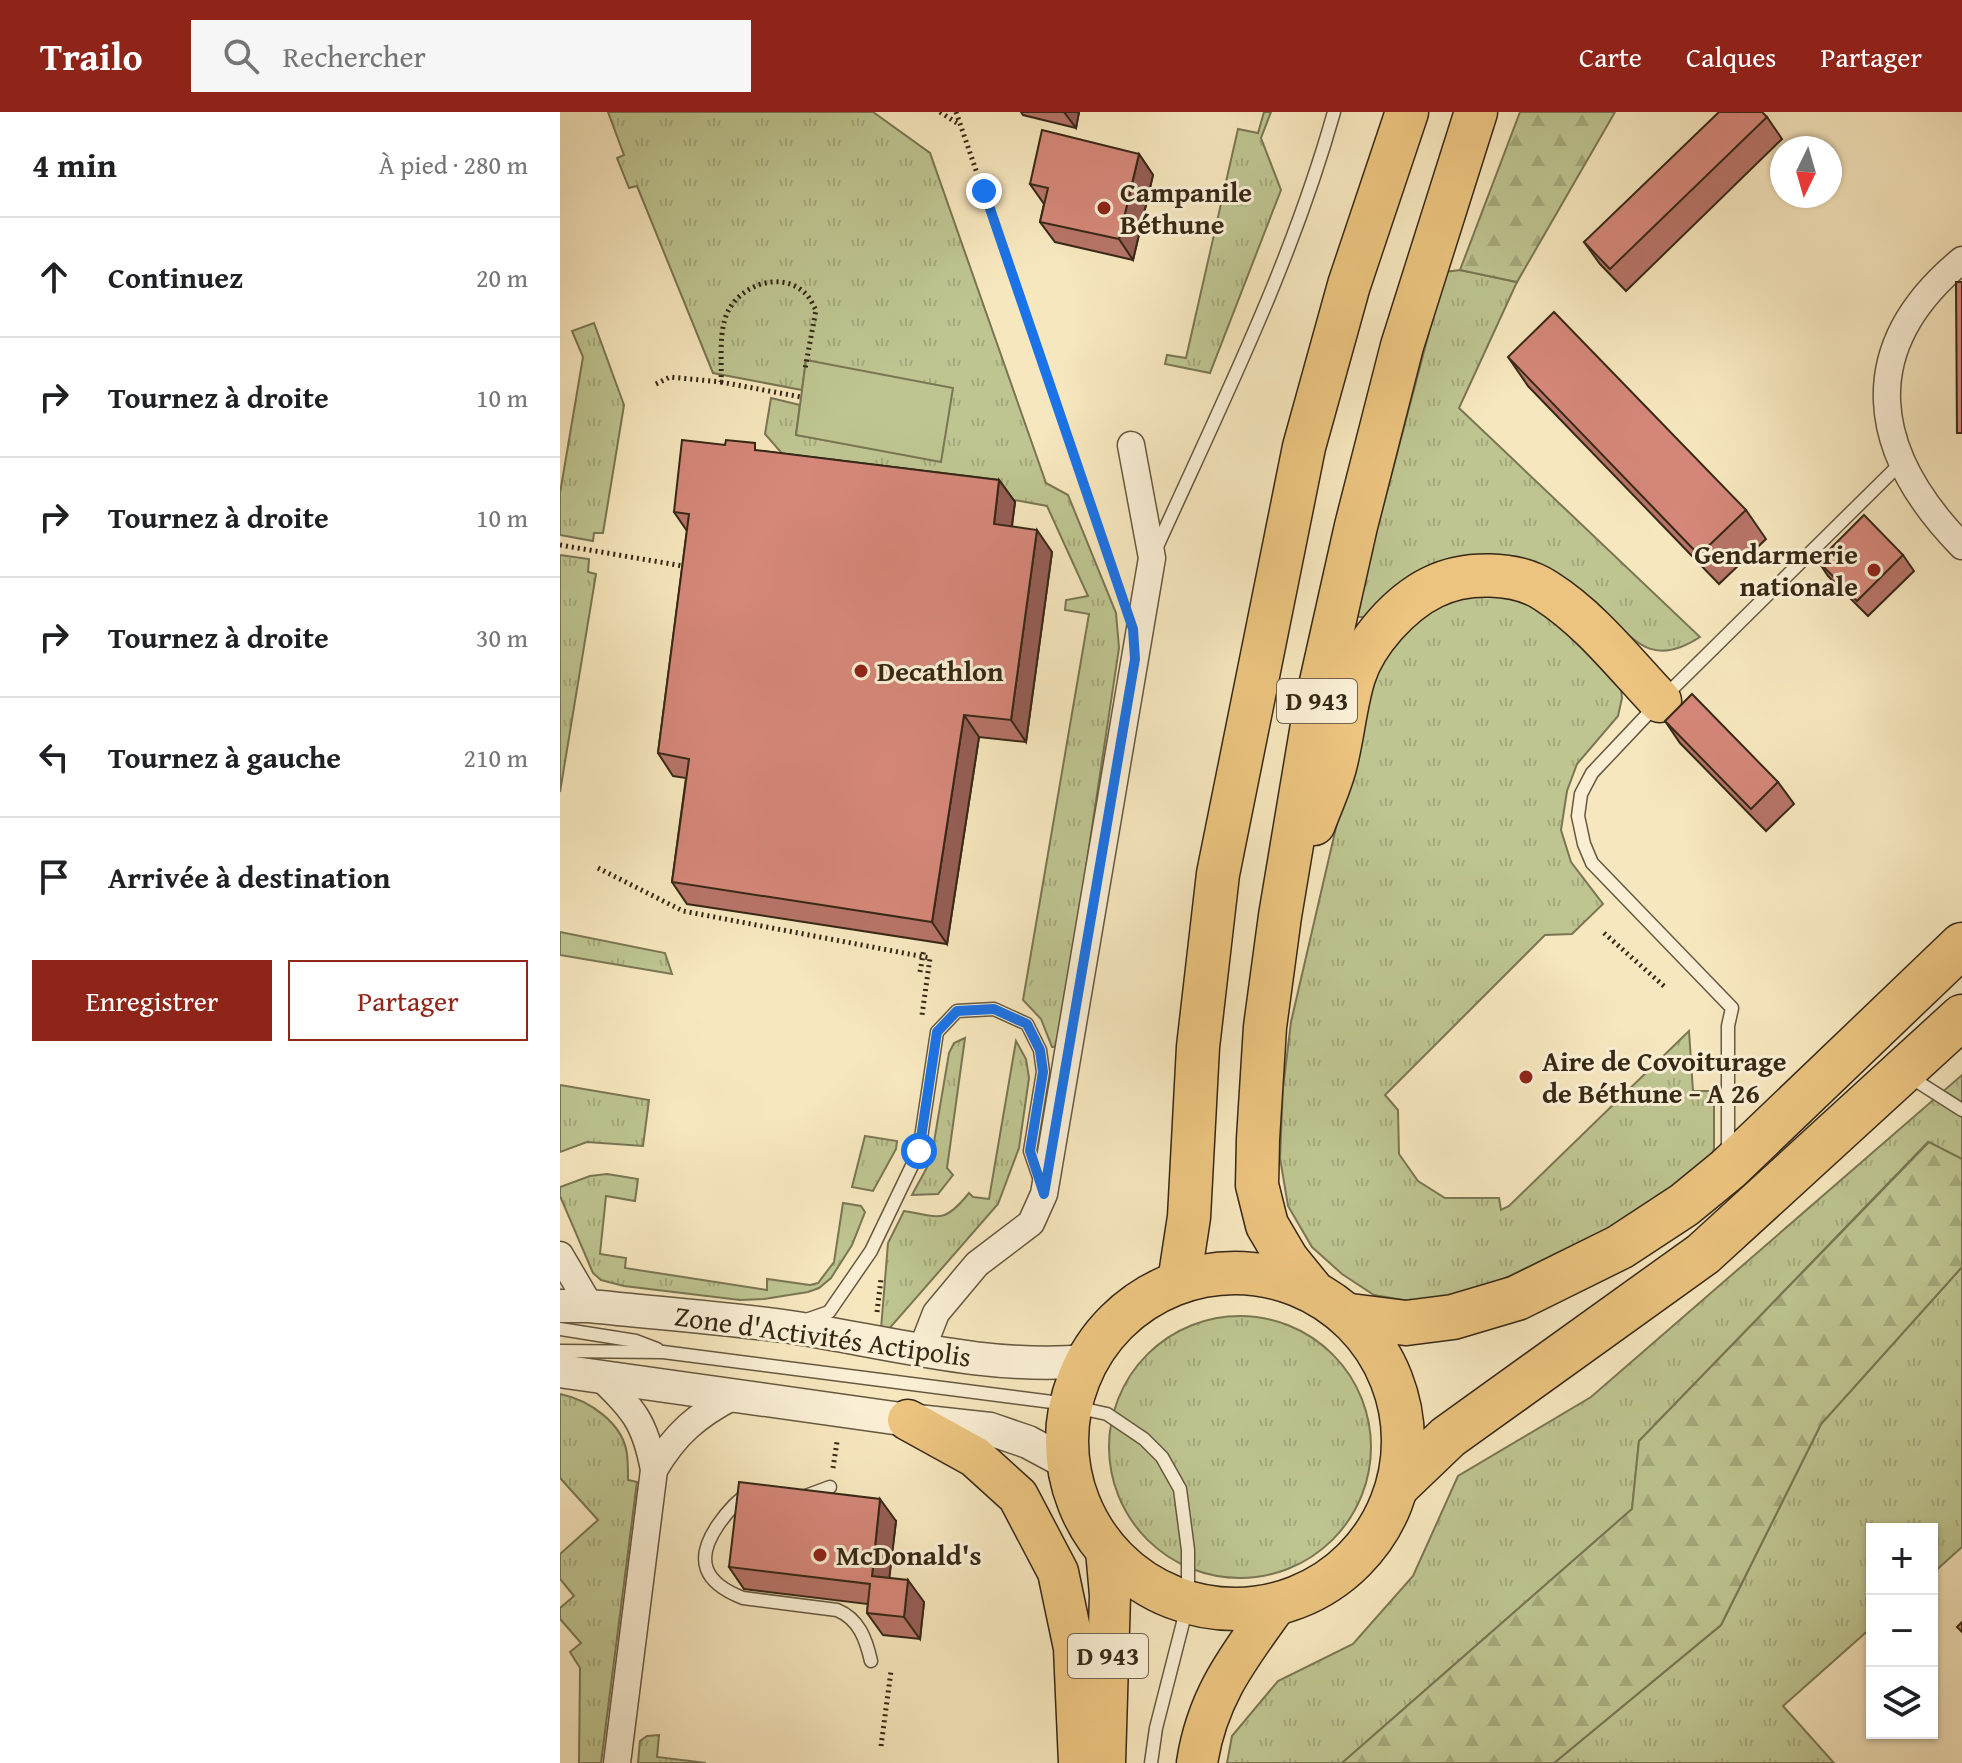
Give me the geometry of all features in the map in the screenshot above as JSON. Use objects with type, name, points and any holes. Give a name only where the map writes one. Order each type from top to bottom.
[{"type":"highway","name":"D 943","points":[[1179,1282],[1189,1217],[1198,1047],[1218,874],[1304,447],[1349,285],[1407,112]]},
{"type":"highway","name":"D 943","points":[[1313,1291],[1287,1259],[1267,1225],[1257,1185],[1265,1027],[1280,916],[1314,713],[1356,526],[1402,346],[1476,112]]},
{"type":"highway","points":[[1280,916],[1335,768],[1354,675],[1375,639],[1397,614],[1435,586],[1491,575],[1543,589],[1578,615],[1660,701]]},
{"type":"highway","points":[[1350,1316],[1406,1323],[1453,1317],[1517,1298],[1620,1247],[1684,1205],[1728,1169],[1962,945]]},
{"type":"highway","points":[[1400,1483],[1448,1437],[1703,1254],[1962,1017]]},
{"type":"highway","points":[[1224,1273],[1269,1275],[1313,1291],[1350,1316],[1379,1352],[1398,1393],[1405,1438],[1400,1483],[1382,1525],[1354,1561],[1318,1589],[1276,1605],[1234,1610],[1188,1603],[1160,1592],[1131,1574],[1106,1550],[1083,1514],[1067,1463],[1066,1439],[1070,1405],[1086,1361],[1110,1327],[1142,1300],[1179,1282],[1224,1273]]},
{"type":"main road","points":[[908,1420],[975,1457],[1018,1496],[1058,1572],[1074,1648],[1079,1763]]},
{"type":"main road","name":"D 943","points":[[1105,1763],[1110,1595],[1106,1550]]},
{"type":"main road","points":[[1197,1763],[1211,1703],[1276,1605]]},
{"type":"street","points":[[1962,260],[1941,277],[1898,336],[1887,380],[1888,405],[1902,462],[1910,481],[1926,506],[1962,546]]},
{"type":"street","points":[[922,1349],[936,1313],[977,1264],[1031,1223],[1044,1194],[1152,558],[1131,445]]},
{"type":"street","points":[[560,1255],[575,1306]]},
{"type":"street","name":"Zone d'Activités Actipolis","points":[[575,1306],[788,1327],[1001,1361],[1046,1365],[1086,1361]]},
{"type":"street","points":[[560,1371],[990,1429],[1028,1442],[1067,1463]]},
{"type":"street","points":[[598,1375],[641,1423],[654,1470],[617,1763]]},
{"type":"street","points":[[654,1470],[669,1444],[683,1429],[734,1396]]},
{"type":"lane","points":[[1152,558],[1282,271],[1317,173],[1334,112]]},
{"type":"lane","points":[[1728,1169],[1728,1026],[1732,1008],[1592,863],[1578,816],[1581,794],[1592,773],[1660,701],[1902,462]]},
{"type":"lane","points":[[788,1327],[829,1312],[871,1251],[919,1151],[937,1032],[957,1011],[994,1009],[1027,1024],[1040,1050],[1043,1072],[1030,1151],[1044,1194]]},
{"type":"lane","points":[[1902,1072],[1962,1110]]},
{"type":"lane","points":[[560,1329],[636,1341],[663,1352]]},
{"type":"lane","points":[[560,1351],[663,1352],[1070,1405],[1107,1414],[1144,1439],[1162,1457],[1180,1489],[1188,1550],[1188,1603],[1156,1728],[1151,1763]]},
{"type":"lane","points":[[786,1497],[798,1499],[830,1487]]},
{"type":"lane","points":[[762,1495],[750,1493],[729,1510],[708,1540],[703,1553],[706,1567],[714,1580],[743,1598],[837,1610],[848,1615],[856,1622],[867,1643],[871,1661]]},
{"type":"path","points":[[940,112],[961,125]]},
{"type":"path","points":[[956,112],[1123,599]]},
{"type":"path","points":[[721,382],[724,321],[733,300],[763,282],[785,282],[806,294],[816,310],[805,369]]},
{"type":"path","points":[[656,384],[670,377],[721,382],[801,397]]},
{"type":"path","points":[[560,545],[692,567]]},
{"type":"path","points":[[598,868],[683,911],[930,958],[921,1021]]},
{"type":"path","points":[[1604,933],[1665,987]]},
{"type":"path","points":[[920,972],[924,949]]},
{"type":"path","points":[[871,1251],[883,1257],[873,1341]]},
{"type":"green space","points":[[608,112],[873,112],[930,153],[1046,483],[1068,495],[1116,613],[1119,648],[1059,1047],[1052,1047],[1041,1019],[1023,1000],[1089,614],[1065,610],[1066,600],[1088,596],[1047,506],[786,458],[765,434],[771,398],[800,405],[796,435],[940,461],[806,361],[802,390],[713,373],[637,186],[629,188],[617,158],[624,155]]},
{"type":"green space","points":[[1264,112],[1271,112],[1261,138],[1281,190],[1210,373],[1165,364],[1167,355],[1186,358],[1238,129],[1258,133]]},
{"type":"green space","points":[[1520,112],[1615,112],[1517,282],[1460,270]]},
{"type":"green space","points":[[1460,270],[1517,282],[1459,408],[1700,637],[1668,650],[1644,646],[1592,598],[1561,576],[1367,618],[1354,616],[1445,272]]},
{"type":"green space","points":[[594,323],[624,405],[603,533],[594,533],[593,541],[560,535],[560,493],[583,357],[572,331]]},
{"type":"green space","points":[[806,360],[953,388],[941,462],[796,435]]},
{"type":"green space","points":[[560,555],[589,559],[588,572],[596,574],[560,792]]},
{"type":"green space","points":[[1503,591],[1541,603],[1620,679],[1622,698],[1618,716],[1577,764],[1567,791],[1561,830],[1571,862],[1603,904],[1572,934],[1545,935],[1385,1095],[1398,1110],[1399,1154],[1418,1181],[1445,1198],[1499,1198],[1501,1210],[1509,1206],[1689,1031],[1693,1091],[1714,1091],[1714,1149],[1706,1169],[1674,1197],[1472,1294],[1409,1301],[1374,1295],[1342,1274],[1312,1247],[1288,1206],[1280,1158],[1283,1088],[1291,1022],[1372,672],[1392,635],[1458,593]]},
{"type":"green space","points":[[560,932],[665,953],[672,974],[560,955]]},
{"type":"green space","points":[[965,1038],[947,1168],[953,1175],[938,1194],[912,1195],[931,1160],[949,1053],[954,1043]]},
{"type":"green space","points":[[1016,1041],[1026,1059],[1029,1078],[1019,1148],[998,1204],[888,1330],[881,1329],[888,1243],[904,1211],[941,1216],[953,1210],[969,1193],[973,1197],[989,1199]]},
{"type":"green space","points":[[1962,1075],[1962,1159],[1928,1142],[1639,1441],[1632,1509],[1342,1763],[1227,1763],[1232,1736],[1278,1681],[1353,1644],[1413,1576],[1458,1476],[1591,1397]]},
{"type":"green space","points":[[560,1085],[649,1100],[643,1146],[587,1142],[560,1152]]},
{"type":"green space","points":[[865,1136],[897,1141],[896,1149],[873,1191],[852,1187]]},
{"type":"green space","points":[[1929,1142],[1962,1159],[1962,1267],[1821,1424],[1721,1625],[1554,1763],[1342,1763],[1632,1509],[1639,1441]]},
{"type":"green space","points":[[607,1174],[638,1179],[635,1201],[606,1196],[600,1254],[626,1258],[625,1268],[767,1290],[767,1279],[810,1285],[818,1283],[834,1262],[843,1203],[861,1206],[865,1212],[852,1245],[831,1278],[808,1292],[740,1300],[624,1286],[601,1280],[593,1273],[560,1196],[560,1187],[590,1176]]},
{"type":"green space","points":[[1962,1267],[1962,1547],[1938,1569],[1938,1523],[1866,1523],[1866,1632],[1783,1706],[1834,1763],[1554,1763],[1721,1625],[1821,1424]]},
{"type":"green space","points":[[1240,1316],[1290,1326],[1313,1338],[1333,1354],[1349,1374],[1361,1397],[1371,1447],[1361,1497],[1349,1520],[1333,1540],[1313,1556],[1290,1568],[1240,1578],[1190,1568],[1167,1556],[1147,1540],[1131,1520],[1119,1497],[1109,1447],[1119,1397],[1131,1374],[1147,1354],[1167,1338],[1190,1326]]},
{"type":"green space","points":[[560,1394],[593,1407],[612,1423],[624,1443],[628,1480],[637,1482],[601,1763],[579,1763],[580,1668],[570,1652],[581,1643],[560,1619],[560,1608],[574,1596],[560,1579],[560,1554],[598,1520],[560,1478]]},
{"type":"green space","points":[[659,1735],[657,1757],[706,1763],[638,1763],[640,1741],[647,1736]]},
{"type":"building","points":[[1719,112],[1762,112],[1767,117],[1610,269],[1584,242]]},
{"type":"building","points":[[1042,130],[1139,154],[1119,239],[1040,222],[1048,188],[1030,184]]},
{"type":"building","points":[[1956,282],[1962,282],[1962,433],[1957,433]]},
{"type":"building","points":[[1554,312],[1746,510],[1699,555],[1508,357]]},
{"type":"building","name":"Decathlon","points":[[682,440],[725,445],[726,440],[755,443],[755,450],[999,480],[994,524],[1037,530],[1011,720],[964,715],[932,922],[672,882],[689,759],[658,753],[689,514],[674,512]]},
{"type":"building","name":"Gendarmerie nationale","points":[[1864,515],[1903,555],[1857,601],[1818,561]]},
{"type":"building","points":[[1692,694],[1778,782],[1751,809],[1665,721]]},
{"type":"building","name":"McDonald's","points":[[739,1482],[880,1499],[872,1576],[908,1580],[904,1617],[867,1613],[870,1584],[729,1567]]},
{"type":"place","name":"Campanile Béthune","points":[[1104,208]]},
{"type":"place","name":"Gendarmerie nationale","points":[[1874,570]]},
{"type":"place","name":"Decathlon","points":[[861,671]]},
{"type":"place","name":"Aire de Covoiturage de Béthune − A 26","points":[[1526,1077]]},
{"type":"place","name":"McDonald's","points":[[820,1555]]},
{"type":"route","points":[[919,1151],[937,1032],[957,1011],[994,1009],[1027,1024],[1040,1050],[1043,1072],[1030,1151],[1044,1194],[1135,659],[1133,629],[984,191]]}]
